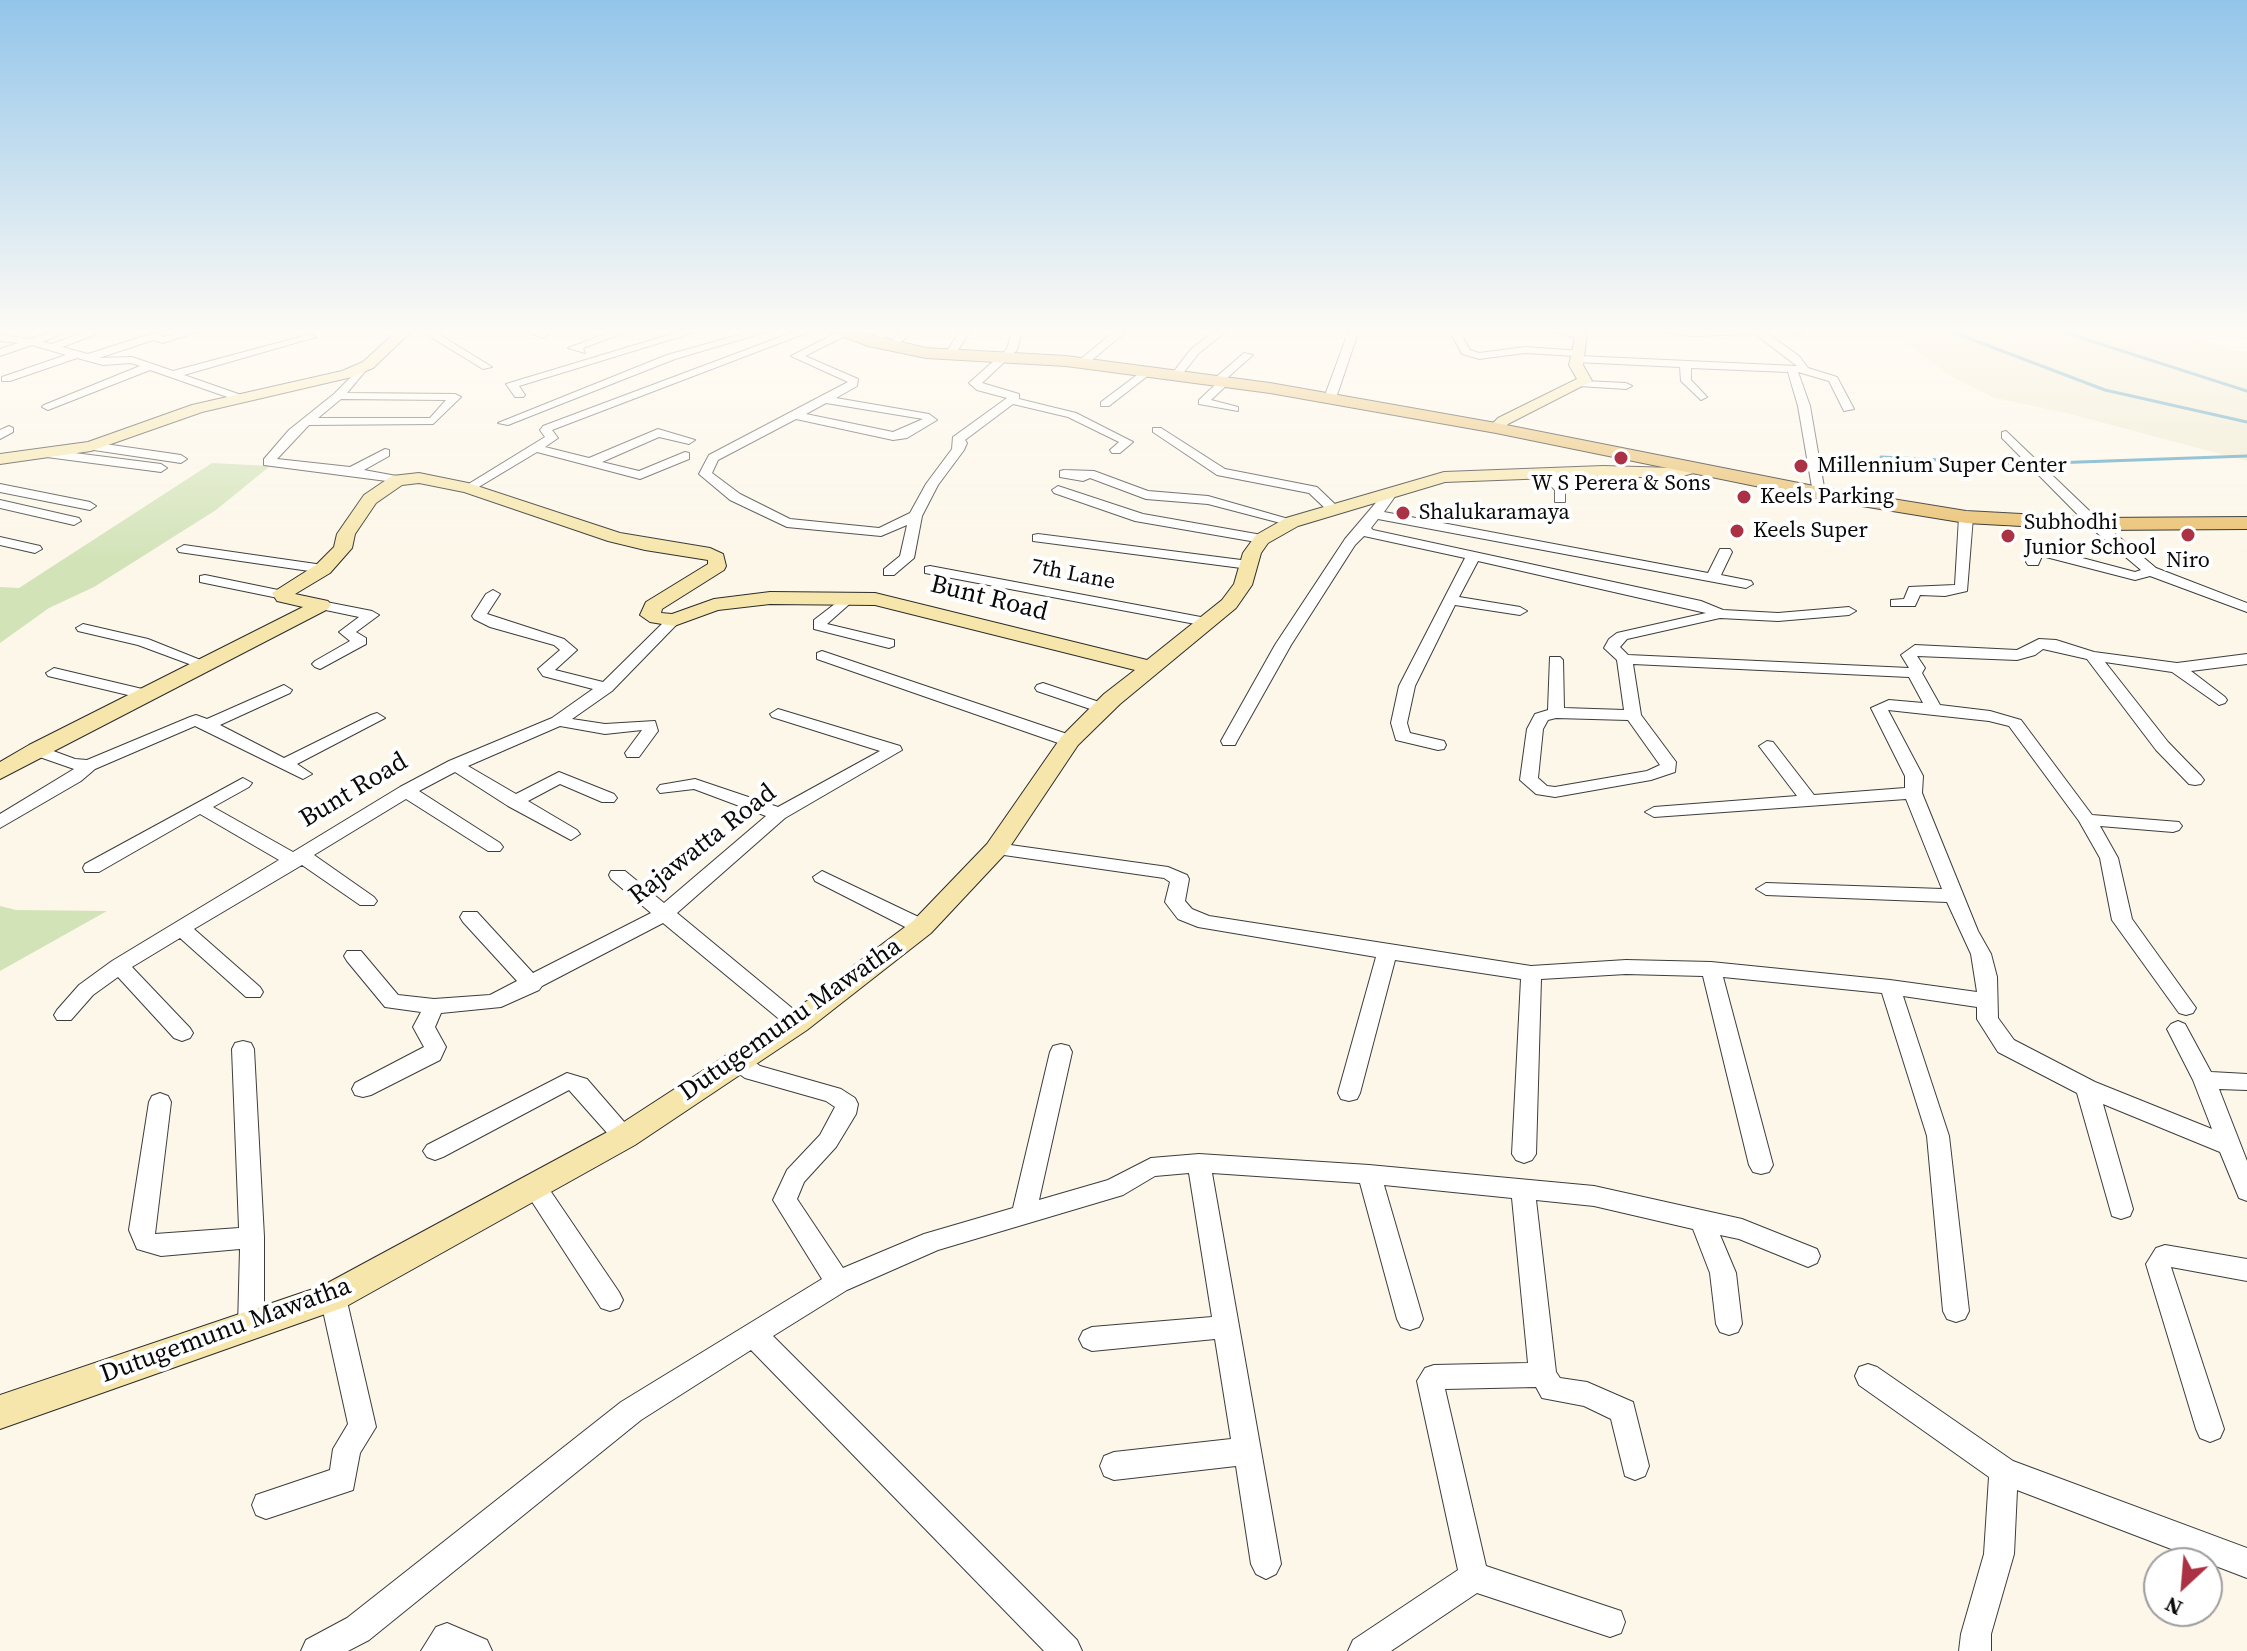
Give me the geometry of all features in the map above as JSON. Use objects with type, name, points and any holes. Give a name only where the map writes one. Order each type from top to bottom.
[{"type":"main road","points":[[1380,407],[1819,493],[1966,517],[2095,524],[2247,523]]},
{"type":"street","points":[[0,459],[91,446],[201,407]]},
{"type":"street","points":[[325,407],[293,433],[268,462],[352,471],[398,480],[439,480],[614,537],[645,545],[710,553],[717,558],[717,566],[653,606],[650,615],[674,620]]},
{"type":"street","points":[[308,422],[433,421],[446,407]]},
{"type":"street","points":[[504,423],[544,407]]},
{"type":"street","points":[[468,488],[552,438],[547,428],[603,407]]},
{"type":"street","points":[[810,407],[713,458],[705,474],[735,497],[787,523],[881,532],[915,516]]},
{"type":"street","points":[[796,415],[893,436],[903,435],[931,420],[929,417],[871,407]]},
{"type":"street","points":[[889,572],[907,558],[915,516],[932,484],[958,450],[961,443],[957,440],[1001,407]]},
{"type":"street","points":[[1040,407],[1072,415],[1127,442],[1116,450]]},
{"type":"street","points":[[1225,407],[1234,409]]},
{"type":"street","points":[[1496,428],[1503,421],[1533,407]]},
{"type":"street","points":[[1804,407],[1819,493]]},
{"type":"street","points":[[1157,430],[1221,472],[1313,490],[1333,508]]},
{"type":"street","points":[[589,463],[658,433],[689,440]]},
{"type":"street","points":[[2006,435],[2095,524],[2151,571],[2247,608]]},
{"type":"street","points":[[91,446],[181,459]]},
{"type":"street","points":[[535,448],[640,475],[685,456]]},
{"type":"street","points":[[43,453],[161,468]]},
{"type":"street","points":[[352,471],[385,453]]},
{"type":"street","points":[[1229,741],[1283,645],[1350,542],[1364,529],[1381,504],[1444,477],[1675,473],[1695,468]]},
{"type":"street","points":[[1545,473],[1561,489],[1560,499]]},
{"type":"street","points":[[1064,474],[1083,477],[1090,474],[1146,495],[1208,500],[1292,522]]},
{"type":"street","points":[[283,595],[323,569],[343,548],[346,534],[370,499],[398,480]]},
{"type":"street","points":[[0,488],[90,506]]},
{"type":"street","points":[[1058,490],[1140,518],[1262,539],[1292,522],[1333,508],[1381,504],[1746,584]]},
{"type":"street","points":[[0,504],[74,521]]},
{"type":"street","points":[[0,519],[20,509]]},
{"type":"street","points":[[1896,603],[1910,603],[1914,590],[1945,592],[1962,588],[1966,517]]},
{"type":"street","points":[[1364,529],[1369,533],[1701,605],[1720,614]]},
{"type":"street","points":[[1038,538],[1249,565]]},
{"type":"street","name":"Dutugemunu Mawatha","points":[[0,1412],[333,1297],[624,1137],[736,1060],[797,1023],[922,927],[996,849],[1070,741],[1149,667],[1229,604],[1243,585],[1252,553],[1262,539]]},
{"type":"street","points":[[0,541],[35,549]]},
{"type":"street","points":[[184,549],[323,569]]},
{"type":"street","points":[[2033,562],[2037,550],[2135,576],[2151,571]]},
{"type":"street","points":[[1713,578],[1725,552]]},
{"type":"street","points":[[1438,745],[1402,736],[1399,723],[1407,686],[1473,556]]},
{"type":"street","name":"7th Lane","points":[[930,570],[1206,622]]},
{"type":"street","points":[[205,579],[372,615],[346,632],[361,641],[320,664]]},
{"type":"street","points":[[493,594],[479,616],[495,624],[559,642],[569,650],[546,669],[549,673],[606,688]]},
{"type":"street","points":[[849,597],[819,626],[889,643]]},
{"type":"street","name":"Bunt Road","points":[[64,1015],[86,990],[119,966],[406,791],[455,765],[558,721],[606,688],[674,620],[714,605],[770,598],[875,599],[1149,667]]},
{"type":"street","points":[[1451,600],[1520,611]]},
{"type":"street","points":[[0,772],[37,750],[321,605]]},
{"type":"street","points":[[1633,715],[1556,713],[1541,717],[1535,729],[1529,780],[1542,790],[1555,792],[1651,775],[1669,768],[1633,715],[1624,659],[1612,648],[1617,639],[1720,614],[1778,617],[1849,611]]},
{"type":"street","points":[[83,628],[143,642],[205,665]]},
{"type":"street","points":[[1914,673],[1917,668],[1909,655],[1920,649],[2017,655],[2030,652],[2039,644],[2048,644],[2092,656],[2177,668],[2247,659]]},
{"type":"street","points":[[822,656],[1070,741]]},
{"type":"street","points":[[2092,656],[2162,746],[2195,780]]},
{"type":"street","points":[[1624,659],[1914,673]]},
{"type":"street","points":[[1555,660],[1556,713]]},
{"type":"street","points":[[2177,668],[2219,700]]},
{"type":"street","points":[[54,673],[149,695]]},
{"type":"street","points":[[1914,673],[1934,709]]},
{"type":"street","points":[[1043,688],[1102,708]]},
{"type":"street","points":[[205,726],[284,690]]},
{"type":"street","points":[[2186,1008],[2122,920],[2109,858],[2087,820],[2015,723],[1990,716],[1934,709],[1889,705],[1879,708],[1914,776],[1913,793],[1981,954],[1987,977],[1988,1019],[2006,1046],[2087,1088],[2227,1145]]},
{"type":"street","name":"Rajawatta Road","points":[[354,956],[392,1002],[434,1006],[494,1002],[664,914],[779,814],[894,750],[778,714]]},
{"type":"street","points":[[284,764],[377,718]]},
{"type":"street","points":[[0,822],[75,777],[89,765],[196,720],[303,774]]},
{"type":"street","points":[[558,721],[605,729],[649,724],[650,731],[633,753]]},
{"type":"street","points":[[1767,746],[1810,801]]},
{"type":"street","points":[[37,750],[72,764],[89,765]]},
{"type":"street","points":[[455,765],[571,834]]},
{"type":"street","points":[[514,802],[559,777],[608,798]]},
{"type":"street","points":[[92,868],[243,783]]},
{"type":"street","points":[[666,789],[695,784],[779,814]]},
{"type":"street","points":[[406,791],[494,847]]},
{"type":"street","points":[[1654,812],[1913,793]]},
{"type":"street","points":[[200,807],[298,859],[367,901]]},
{"type":"street","points":[[2087,820],[2173,826]]},
{"type":"street","points":[[996,849],[1168,873],[1180,879],[1175,902],[1185,914],[1205,922],[1387,952],[1531,973],[1626,967],[1711,969],[1890,987],[1987,1001]]},
{"type":"street","points":[[618,875],[797,1023]]},
{"type":"street","points":[[822,877],[922,927]]},
{"type":"street","points":[[1766,889],[1955,896]]},
{"type":"street","points":[[470,917],[532,985]]},
{"type":"street","points":[[182,929],[253,992]]},
{"type":"street","points":[[1349,1093],[1387,952]]},
{"type":"street","points":[[119,966],[182,1033]]},
{"type":"street","points":[[1711,969],[1761,1165]]},
{"type":"street","points":[[1524,1154],[1531,973]]},
{"type":"street","points":[[1890,987],[1938,1136],[1956,1311]]},
{"type":"street","points":[[363,1089],[432,1054],[435,1047],[424,1027],[434,1006]]},
{"type":"street","points":[[2178,1029],[2204,1080],[2247,1191]]},
{"type":"street","points":[[243,1049],[252,1237],[251,1327]]},
{"type":"street","points":[[1024,1212],[1061,1052]]},
{"type":"street","points":[[736,1060],[753,1072],[833,1095],[847,1104],[845,1114],[828,1141],[795,1177],[785,1200],[838,1282]]},
{"type":"street","points":[[2204,1080],[2247,1082]]},
{"type":"street","points":[[435,1151],[567,1081],[579,1085],[624,1137]]},
{"type":"street","points":[[2087,1088],[2121,1209]]},
{"type":"street","points":[[160,1102],[141,1230],[146,1242],[161,1246],[252,1237]]},
{"type":"street","points":[[1199,1163],[1266,1564]]},
{"type":"street","points":[[317,1651],[358,1629],[631,1411],[838,1282],[933,1241],[1024,1212],[1115,1188],[1151,1167],[1199,1163],[1369,1174],[1594,1196],[1742,1229],[1808,1256]]},
{"type":"street","points":[[1369,1174],[1410,1319]]},
{"type":"street","points":[[535,1187],[610,1300]]},
{"type":"street","points":[[1523,1189],[1543,1375],[1552,1389],[1587,1394],[1623,1411],[1635,1466]]},
{"type":"street","points":[[1702,1221],[1723,1273],[1729,1324]]},
{"type":"street","points":[[2210,1429],[2158,1264],[2165,1255],[2247,1270]]},
{"type":"street","points":[[266,1505],[343,1480],[347,1449],[362,1427],[333,1297]]},
{"type":"street","points":[[1092,1339],[1226,1327]]},
{"type":"street","points":[[752,1333],[1066,1651]]},
{"type":"street","points":[[1474,1577],[1430,1381],[1434,1377],[1543,1375]]},
{"type":"street","points":[[1868,1376],[2004,1471],[2247,1563]]},
{"type":"street","points":[[1114,1466],[1247,1451]]},
{"type":"street","points":[[1975,1651],[1976,1634],[1999,1554],[2004,1471]]},
{"type":"street","points":[[1474,1577],[1610,1622]]},
{"type":"street","points":[[1364,1651],[1474,1577]]},
{"type":"street","points":[[437,1651],[447,1638],[476,1651]]},
{"type":"shaded area","points":[[2037,407],[2247,407],[2247,461]]},
{"type":"green space","points":[[212,463],[270,466],[216,510],[94,587],[49,608],[0,643],[0,587],[19,588]]},
{"type":"green space","points":[[0,906],[16,910],[107,911],[0,971]]},
{"type":"waterway","points":[[2181,407],[2247,422]]},
{"type":"waterway","points":[[1881,457],[2024,464],[2247,456]]},
{"type":"place","name":"W S Perera & Sons","points":[[1621,458]]},
{"type":"place","name":"Millennium Super Center","points":[[1801,466]]},
{"type":"place","name":"Keels Parking","points":[[1744,497]]},
{"type":"place","name":"Shalukaramaya","points":[[1403,513]]},
{"type":"place","name":"Keels Super","points":[[1737,531]]},
{"type":"place","name":"Niro","points":[[2188,535]]},
{"type":"place","name":"Subhodhi Junior School","points":[[2008,536]]}]
